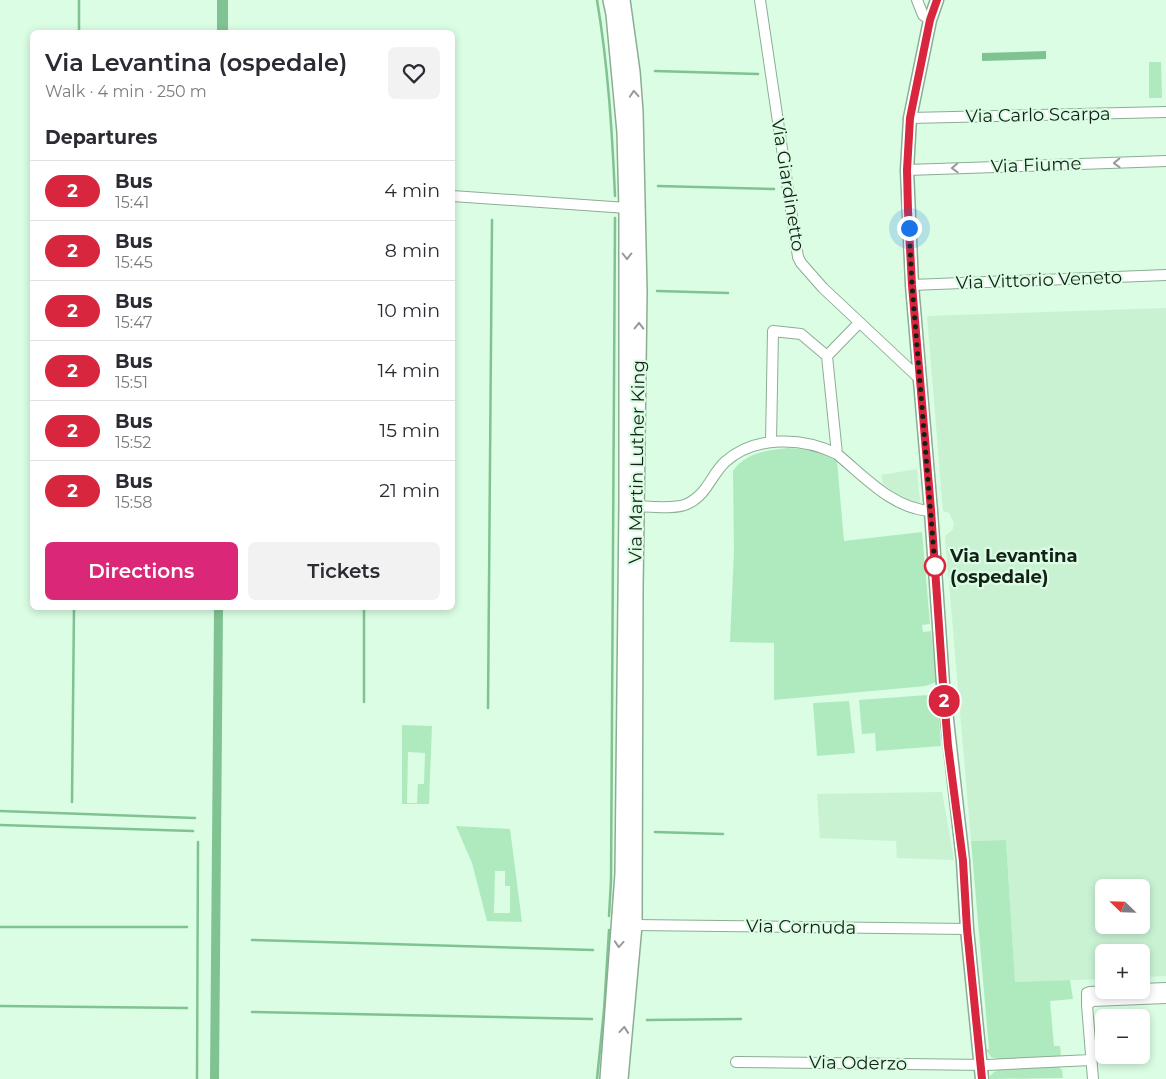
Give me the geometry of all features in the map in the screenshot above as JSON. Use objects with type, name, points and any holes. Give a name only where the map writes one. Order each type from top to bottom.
[{"type":"main road","name":"Via Martin Luther King","points":[[611,0],[616,32],[625,132],[632,506]]},
{"type":"main road","name":"Via Martin Luther King","points":[[620,1079],[627,924],[623,866],[625,589],[632,506],[639,292],[637,179],[632,72],[622,0]]},
{"type":"main road","name":"Via Martin Luther King","points":[[608,1079],[627,924]]},
{"type":"street","name":"Via Giardinetto","points":[[760,0],[798,258],[812,277],[921,380]]},
{"type":"street","points":[[917,0],[923,15],[930,20]]},
{"type":"street","points":[[937,0],[930,20],[910,118],[907,170],[912,285],[921,380],[948,746],[963,861],[967,929],[982,1079]]},
{"type":"street","name":"Via Carlo Scarpa","points":[[910,118],[1166,112]]},
{"type":"street","name":"Via Fiume","points":[[907,170],[1166,162]]},
{"type":"street","points":[[455,196],[627,208]]},
{"type":"street","name":"Via Vittorio Veneto","points":[[912,285],[1166,275]]},
{"type":"street","points":[[828,356],[859,323]]},
{"type":"street","points":[[771,442],[773,331],[801,334],[828,356],[837,454]]},
{"type":"street","points":[[632,506],[685,505],[697,499],[725,462],[739,453],[771,442],[788,441],[806,443],[827,449],[837,454],[895,500],[914,509],[931,510]]},
{"type":"street","name":"Via Cornuda","points":[[627,924],[967,929]]},
{"type":"street","points":[[1150,989],[1166,988]]},
{"type":"street","points":[[1093,1079],[1086,997],[1090,992],[1095,992]]},
{"type":"street","points":[[1087,1004],[1092,1001],[1166,998]]},
{"type":"street","name":"Via Oderzo","points":[[736,1062],[980,1065],[1091,1060]]},
{"type":"shaded area","points":[[217,0],[228,0],[228,30],[217,30]]},
{"type":"shaded area","points":[[1046,51],[1046,59],[982,61],[982,53]]},
{"type":"shaded area","points":[[1149,62],[1161,62],[1162,98],[1149,98]]},
{"type":"shaded area","points":[[1166,308],[1166,976],[1150,977],[1150,944],[1095,944],[1095,979],[1015,982],[1006,840],[971,841],[945,536],[953,529],[954,523],[949,513],[943,511],[927,316]]},
{"type":"shaded area","points":[[788,448],[825,455],[837,461],[844,541],[922,532],[930,624],[922,625],[923,632],[931,631],[936,682],[926,686],[774,700],[774,643],[730,642],[734,551],[733,471],[750,456],[765,451]]},
{"type":"shaded area","points":[[917,469],[920,502],[918,503],[902,499],[883,484],[881,475]]},
{"type":"shaded area","points":[[214,610],[223,610],[219,1079],[210,1079]]},
{"type":"shaded area","points":[[937,691],[941,746],[876,751],[875,733],[862,734],[859,700],[928,695]]},
{"type":"shaded area","points":[[849,701],[855,753],[817,756],[813,703]]},
{"type":"shaded area","points":[[402,725],[432,726],[429,804],[402,804]],"holes":[[[408,752],[425,753],[424,784],[418,784],[417,803],[407,803]]]},
{"type":"shaded area","points":[[942,792],[954,860],[897,858],[896,841],[820,838],[817,794]]},
{"type":"shaded area","points":[[456,826],[510,829],[522,922],[487,921],[472,863]],"holes":[[[495,871],[505,871],[505,886],[510,886],[510,913],[494,913]]]},
{"type":"shaded area","points":[[1006,840],[1015,982],[1070,980],[1073,999],[1050,1001],[1054,1046],[1060,1046],[1061,1055],[1058,1057],[999,1059],[991,1057],[986,1050],[989,1049],[971,841]]},
{"type":"shaded area","points":[[1059,1067],[1062,1070],[1063,1078],[990,1079],[994,1072],[1000,1069]]},
{"type":"waterway","points":[[79,0],[79,30]]},
{"type":"waterway","points":[[597,0],[609,98],[615,196]]},
{"type":"waterway","points":[[655,71],[758,74]]},
{"type":"waterway","points":[[658,186],[774,189]]},
{"type":"waterway","points":[[609,916],[611,881],[615,218]]},
{"type":"waterway","points":[[488,708],[492,220]]},
{"type":"waterway","points":[[657,291],[728,293]]},
{"type":"waterway","points":[[72,802],[74,610]]},
{"type":"waterway","points":[[364,610],[364,702]]},
{"type":"waterway","points":[[0,811],[195,818]]},
{"type":"waterway","points":[[0,825],[193,831]]},
{"type":"waterway","points":[[655,832],[723,834]]},
{"type":"waterway","points":[[197,1079],[198,842]]},
{"type":"waterway","points":[[0,927],[187,927]]},
{"type":"waterway","points":[[597,1079],[609,930]]},
{"type":"waterway","points":[[252,940],[593,950]]},
{"type":"waterway","points":[[0,1006],[187,1008]]},
{"type":"waterway","points":[[252,1012],[592,1019]]},
{"type":"waterway","points":[[647,1020],[741,1019]]},
{"type":"bus line","name":"2","points":[[937,0],[930,20],[910,118],[907,170],[908,211],[912,285],[921,380],[948,746],[963,861],[967,929],[982,1079]]},
{"type":"place","name":"Via Levantina (ospedale)","points":[[935,566]]},
{"type":"route","points":[[909,228],[935,566]]}]
